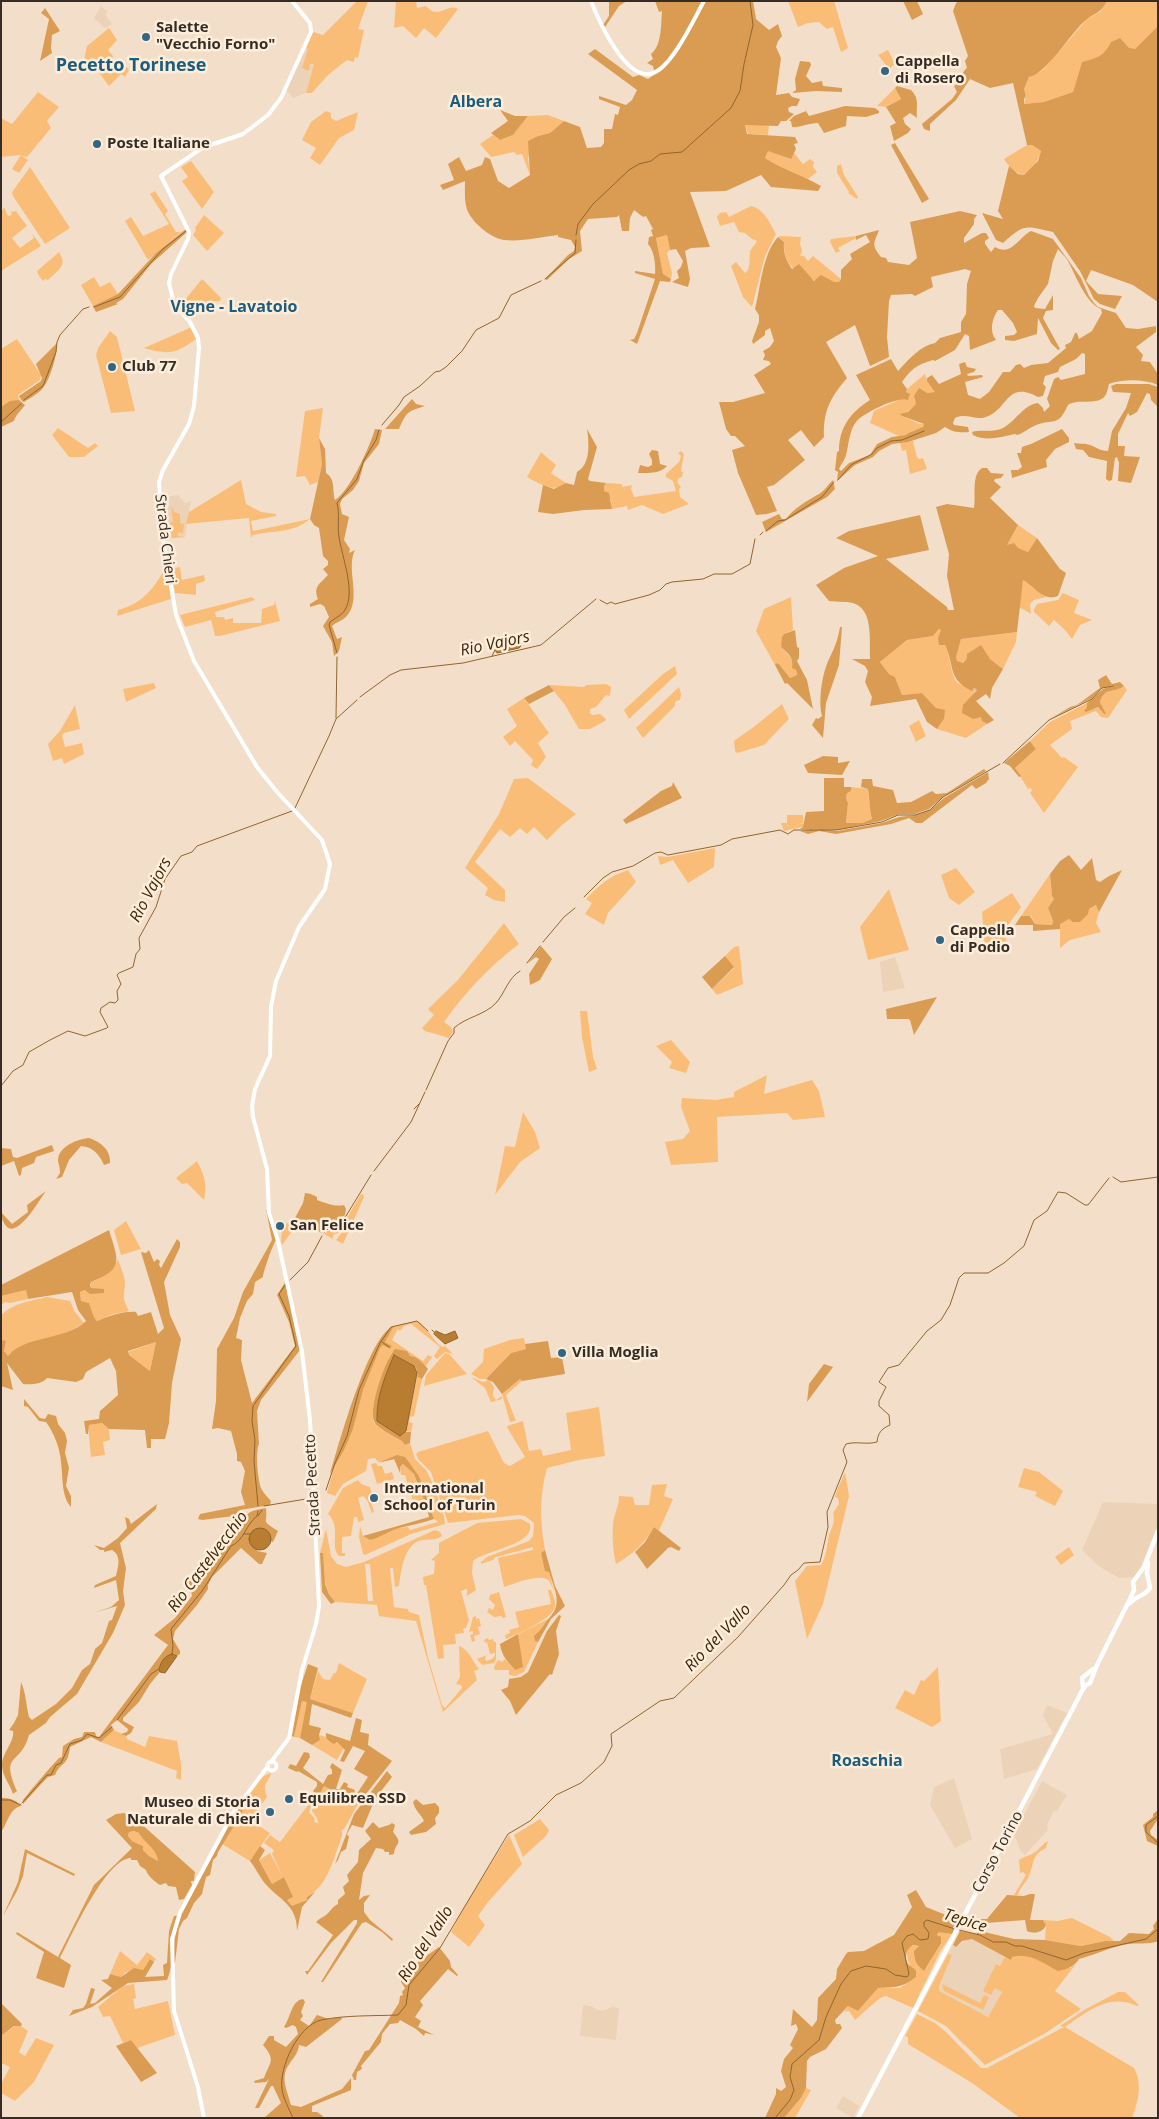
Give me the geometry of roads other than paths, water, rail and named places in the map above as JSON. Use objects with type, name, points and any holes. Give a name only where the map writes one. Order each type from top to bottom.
[{"type":"main road","name":"Strada Chieri","points":[[270,1216],[267,1204],[267,1169],[253,1117],[254,1096],[270,1056],[271,1006],[276,981],[299,927],[325,889],[329,871],[329,857],[322,840],[266,778],[253,760],[194,661],[176,615],[162,533],[159,482],[163,470],[193,415],[199,348],[195,330],[176,308],[170,294],[169,283],[171,274],[188,239],[189,232],[161,176],[202,148],[243,134],[271,112],[290,79],[311,32],[310,23],[292,1]]},
{"type":"main road","points":[[590,1],[611,45],[637,71],[648,74],[657,71],[674,54],[704,1]]},
{"type":"main road","name":"Strada Pecetto","points":[[204,2118],[200,2094],[174,2011],[172,1950],[174,1930],[180,1913],[233,1813],[289,1738],[302,1670],[316,1624],[319,1606],[313,1474],[306,1384],[294,1312],[278,1241],[270,1216]]},
{"type":"main road","points":[[1141,1594],[1134,1590],[1133,1582],[1144,1567],[1158,1531]]},
{"type":"main road","points":[[1126,1608],[1133,1600],[1146,1593],[1150,1588],[1147,1578],[1148,1564],[1158,1537]]},
{"type":"main road","points":[[1138,1577],[1147,1578]]},
{"type":"main road","name":"Corso Torino","points":[[858,2118],[1085,1684],[1090,1683],[1089,1678],[1134,1590]]},
{"type":"main road","name":"Corso Torino","points":[[1085,1684],[1082,1678],[1089,1678]]},
{"type":"main road","name":"Strada Pecetto","points":[[260,1777],[276,1769],[279,1752]]},
{"type":"main road","points":[[271,1762],[276,1764]]},
{"type":"main road","points":[[268,1766],[271,1771]]},
{"type":"waterway","points":[[576,235],[578,224],[593,204],[629,170],[639,164],[651,161],[660,154],[682,152],[731,108],[740,91],[753,25],[750,1]]},
{"type":"waterway","points":[[94,307],[120,297],[163,249],[186,231]]},
{"type":"waterway","points":[[545,279],[575,253],[576,240]]},
{"type":"waterway","points":[[382,425],[404,397],[435,372],[446,367],[462,351],[476,330],[499,318],[511,295],[541,281]]},
{"type":"waterway","points":[[24,400],[43,386],[56,352],[60,335],[83,309],[89,307]]},
{"type":"waterway","points":[[1,422],[21,404]]},
{"type":"waterway","points":[[337,653],[329,625],[330,622],[345,610],[349,594],[349,584],[339,537],[337,503],[357,479],[379,430]]},
{"type":"waterway","name":"Rio Vajors","points":[[838,480],[851,465],[872,454],[877,448],[891,441],[902,440],[924,431]]},
{"type":"waterway","name":"Rio Vajors","points":[[766,531],[778,521],[785,520],[822,497],[834,482]]},
{"type":"waterway","name":"Rio Vajors","points":[[760,535],[763,532]]},
{"type":"waterway","name":"Rio Vajors","points":[[600,600],[607,604],[611,602],[615,604],[649,595],[672,582],[703,579],[714,574],[732,574],[750,564],[755,539]]},
{"type":"waterway","name":"Rio Vajors","points":[[360,697],[390,675],[401,670],[463,663],[541,645],[596,599]]},
{"type":"waterway","name":"Rio Vajors","points":[[492,656],[495,650]]},
{"type":"waterway","points":[[336,718],[337,657]]},
{"type":"waterway","name":"Rio Castelvecchio","points":[[1003,763],[1049,720],[1092,699],[1102,688],[1113,686]]},
{"type":"waterway","name":"Rio Vajors","points":[[295,808],[336,719],[357,700]]},
{"type":"waterway","name":"Rio Castelvecchio","points":[[584,897],[603,878],[612,872],[633,866],[655,853],[661,852],[668,855],[721,845],[732,839],[780,830],[788,834],[794,830],[836,830],[882,822],[898,815],[915,815],[930,810],[943,797],[1000,764]]},
{"type":"waterway","name":"Rio Vajors","points":[[1,1086],[13,1071],[23,1065],[29,1052],[50,1040],[68,1031],[85,1036],[108,1027],[100,1012],[101,1008],[110,1002],[115,1003],[118,1000],[117,991],[121,984],[117,975],[133,967],[136,954],[140,949],[139,938],[156,907],[165,879],[181,856],[192,852],[197,846],[292,811]]},
{"type":"waterway","name":"Rio Castelvecchio","points":[[543,942],[564,917],[575,908]]},
{"type":"waterway","name":"Rio Castelvecchio","points":[[527,963],[540,946]]},
{"type":"waterway","name":"Rio Castelvecchio","points":[[426,1090],[448,1041],[454,1033],[454,1028],[492,1007],[512,978],[520,971]]},
{"type":"waterway","name":"Rio Castelvecchio","points":[[374,1171],[411,1122],[425,1092]]},
{"type":"waterway","name":"Rio Castelvecchio","points":[[414,1109],[419,1104]]},
{"type":"waterway","name":"Rio Castelvecchio","points":[[324,1233],[346,1216],[371,1175]]},
{"type":"waterway","name":"Rio del Vallo","points":[[1113,1177],[1121,1182],[1158,1177]]},
{"type":"waterway","name":"Rio del Vallo","points":[[293,2118],[284,2096],[282,2080],[292,2048],[305,2030],[321,2020],[330,2018],[398,2015],[406,2005],[409,1985],[440,1948],[508,1834],[530,1821],[556,1795],[581,1783],[604,1762],[612,1746],[611,1734],[660,1701],[674,1698],[738,1637],[791,1575],[804,1563],[820,1562],[828,1527],[827,1512],[847,1462],[843,1450],[846,1444],[877,1442],[880,1432],[890,1425],[889,1415],[879,1406],[879,1401],[886,1387],[879,1382],[888,1368],[899,1365],[927,1331],[941,1320],[950,1305],[959,1278],[964,1273],[988,1273],[1004,1263],[1024,1246],[1034,1220],[1047,1211],[1058,1192],[1066,1193],[1088,1205],[1109,1178]]},
{"type":"waterway","name":"Rio Castelvecchio","points":[[290,1280],[308,1262],[322,1236]]},
{"type":"waterway","name":"Rio Castelvecchio","points":[[258,1506],[254,1461],[253,1406],[296,1346],[289,1316],[279,1294],[285,1285]]},
{"type":"waterway","points":[[326,1490],[347,1436],[359,1390],[380,1343],[391,1327],[417,1321],[428,1331]]},
{"type":"waterway","points":[[382,1342],[389,1347]]},
{"type":"waterway","points":[[264,1506],[312,1498]]},
{"type":"waterway","name":"Rio Castelvecchio","points":[[258,1516],[262,1510]]},
{"type":"waterway","name":"Rio Castelvecchio","points":[[172,1654],[171,1629],[202,1591],[231,1546],[239,1540],[257,1516],[258,1511]]},
{"type":"waterway","name":"Rio Castelvecchio","points":[[244,1534],[250,1534]]},
{"type":"waterway","name":"Rio Castelvecchio","points":[[117,1720],[151,1674],[159,1669]]},
{"type":"waterway","name":"Rio Castelvecchio","points":[[22,1803],[47,1775],[51,1775],[56,1765],[61,1763],[70,1744],[82,1740],[87,1734],[99,1738],[112,1727]]},
{"type":"waterway","name":"Rio Castelvecchio","points":[[1,1800],[10,1800],[21,1805]]},
{"type":"waterway","name":"Tepice","points":[[1158,1816],[1146,1825],[1146,1832],[1158,1843]]},
{"type":"waterway","name":"Tepice","points":[[775,2118],[790,2100],[794,2090],[790,2077],[792,2064],[819,2040],[826,2017],[841,1984],[851,1971],[866,1966],[886,1969],[895,1975],[907,1977],[909,1974],[902,1943],[907,1936],[913,1934],[920,1940],[928,1939],[929,1933],[924,1926],[924,1922],[927,1920],[955,1929]]},
{"type":"waterway","name":"Tepice","points":[[959,1930],[980,1935],[993,1942],[1006,1942],[1066,1960],[1084,1953],[1146,1939],[1158,1929]]},
{"type":"place","name":"Salette \"Vecchio Forno\"","points":[[146,37]]},
{"type":"place","name":"Cappella di Rosero","points":[[885,71]]},
{"type":"place","name":"Poste Italiane","points":[[97,144]]},
{"type":"place","name":"Club 77","points":[[112,367]]},
{"type":"place","name":"Cappella di Podio","points":[[940,940]]},
{"type":"place","name":"San Felice","points":[[280,1226]]},
{"type":"place","name":"Villa Moglia","points":[[562,1353]]},
{"type":"place","name":"International School of Turin","points":[[374,1498]]},
{"type":"place","name":"Equilibrea SSD","points":[[289,1799]]},
{"type":"place","name":"Museo di Storia Naturale di Chieri","points":[[270,1812]]},
{"type":"district","name":"Pecetto Torinese","points":[[131,66]]},
{"type":"district","name":"Albera","points":[[476,102]]},
{"type":"district","name":"Vigne - Lavatoio","points":[[234,307]]},
{"type":"district","name":"Roaschia","points":[[867,1761]]}]
